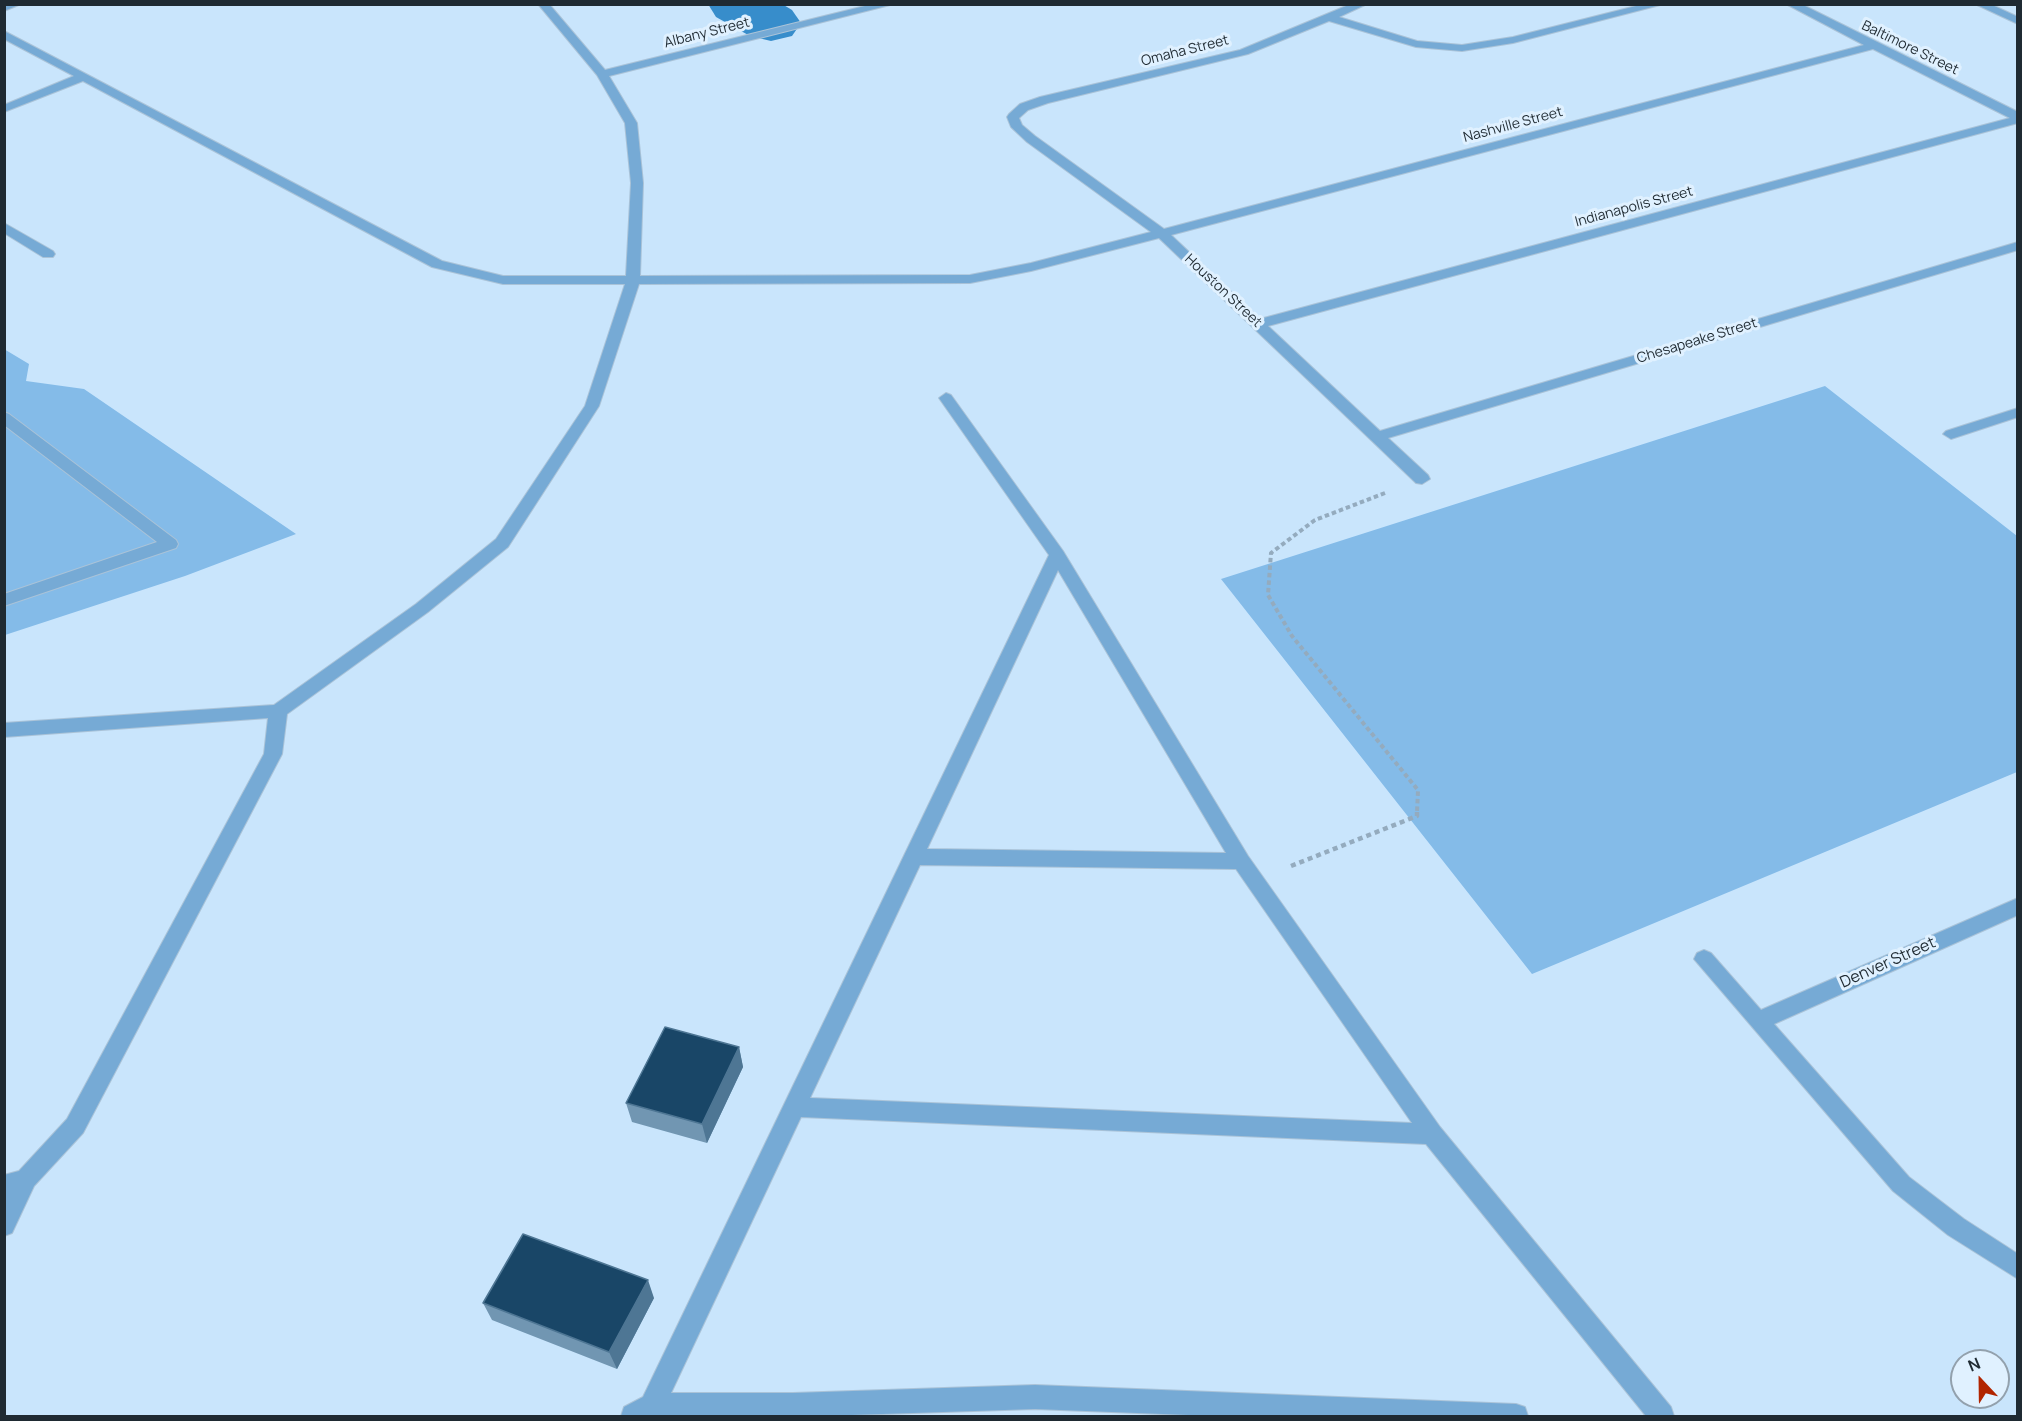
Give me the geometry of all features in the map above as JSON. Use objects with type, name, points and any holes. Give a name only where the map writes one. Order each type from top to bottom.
[{"type":"street","points":[[4,8],[16,4]]},
{"type":"street","points":[[4,729],[278,711],[422,608],[502,543],[592,406],[633,280],[637,183],[631,123],[602,74],[543,4]]},
{"type":"street","name":"Albany Street","points":[[602,74],[889,4]]},
{"type":"street","name":"Omaha Street","points":[[1013,117],[1024,107],[1044,100],[1244,52],[1362,4]]},
{"type":"street","points":[[1330,18],[1416,44],[1462,48],[1513,40],[1659,4]]},
{"type":"street","name":"Baltimore Street","points":[[1791,4],[2018,118]]},
{"type":"street","points":[[1980,4],[2018,21]]},
{"type":"street","name":"Nashville Street","points":[[4,34],[437,264],[503,280],[970,279],[1031,267],[1161,234],[1872,46]]},
{"type":"street","points":[[4,109],[85,76]]},
{"type":"street","name":"Houston Street","points":[[1013,117],[1017,128],[1031,140],[1161,234],[1422,479]]},
{"type":"street","name":"Indianapolis Street","points":[[1258,324],[2018,118]]},
{"type":"street","points":[[4,227],[48,254]]},
{"type":"street","name":"Chesapeake Street","points":[[1376,437],[2018,246]]},
{"type":"street","points":[[946,398],[1057,555],[1241,861],[1432,1134],[1662,1416]]},
{"type":"street","points":[[1951,434],[2018,412]]},
{"type":"street","points":[[4,417],[170,544],[4,600]]},
{"type":"street","points":[[1057,555],[794,1107],[642,1411],[1035,1397],[1516,1416]]},
{"type":"street","points":[[4,1225],[26,1179],[75,1126],[273,754],[278,711]]},
{"type":"street","points":[[913,857],[1241,861]]},
{"type":"street","name":"Denver Street","points":[[1758,1021],[2018,906]]},
{"type":"street","points":[[1704,958],[1901,1184],[1956,1227],[2018,1268]]},
{"type":"street","points":[[794,1107],[1432,1134]]},
{"type":"street","points":[[4,1186],[26,1179]]},
{"type":"path","points":[[1254,880],[1417,816],[1418,790],[1292,636],[1268,595],[1271,553],[1315,520],[1422,479]]},
{"type":"shaded area","points":[[4,349],[29,364],[26,381],[84,389],[296,534],[185,576],[5,635]]},
{"type":"shaded area","points":[[1825,386],[2017,536],[2017,772],[1532,974],[1221,579]]},
{"type":"building","points":[[665,1027],[739,1047],[702,1124],[626,1103]]},
{"type":"building","points":[[523,1234],[648,1280],[609,1352],[483,1303]]},
{"type":"waterway","points":[[737,4],[771,23]]}]
